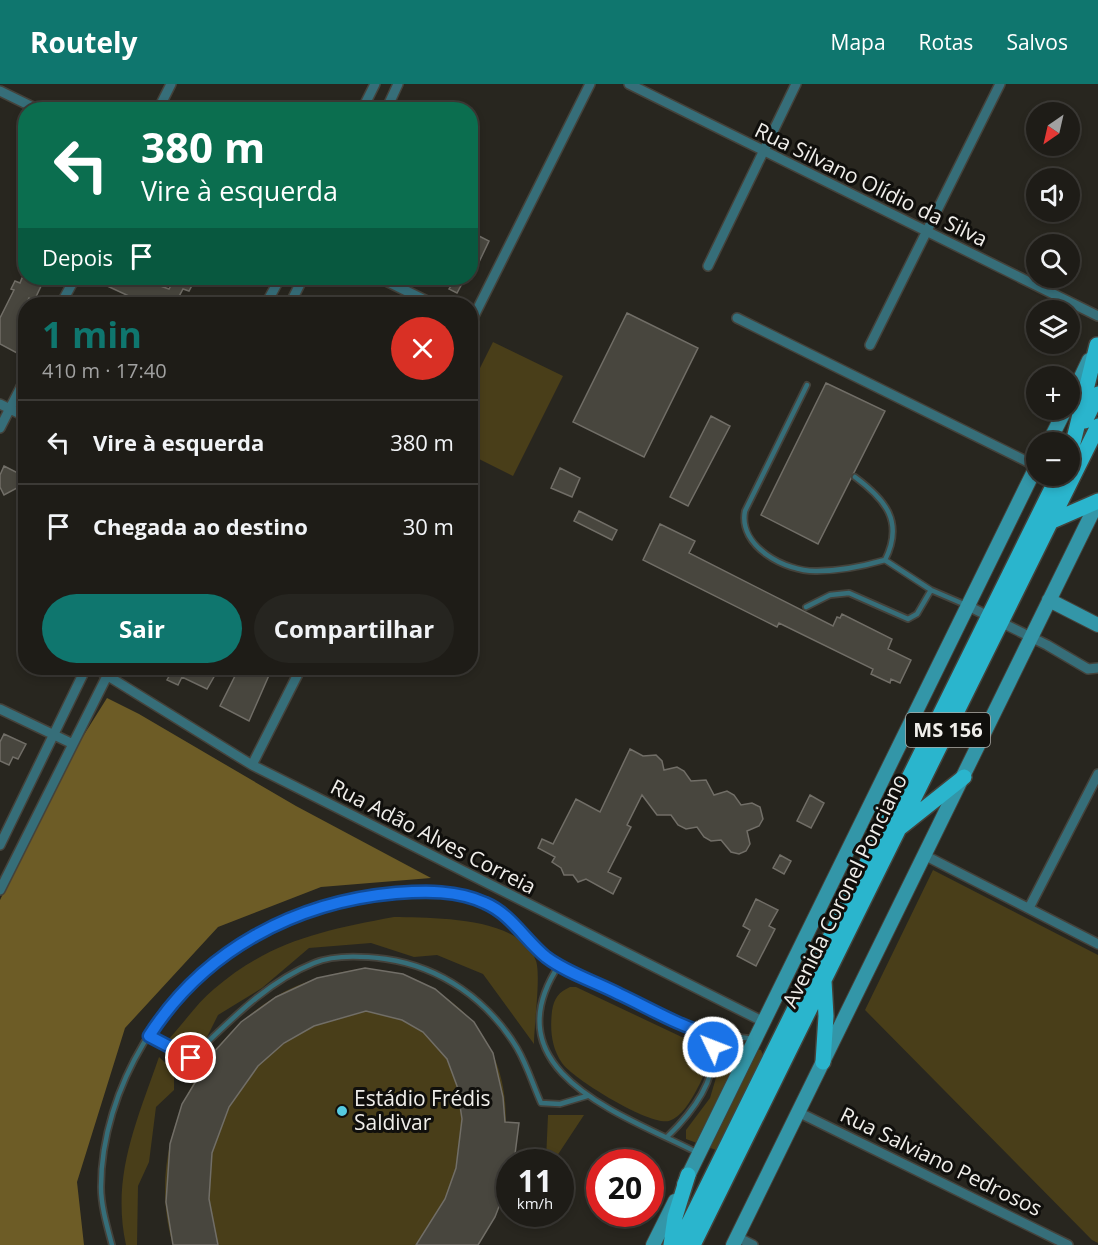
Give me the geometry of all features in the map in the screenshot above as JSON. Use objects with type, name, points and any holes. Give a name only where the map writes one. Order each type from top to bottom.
[{"type":"main road","points":[[1080,379],[1097,344]]},
{"type":"main road","points":[[1075,432],[1097,344]]},
{"type":"main road","points":[[1079,432],[1098,394]]},
{"type":"main road","name":"Avenida Coronel Ponciano","points":[[693,1245],[899,829],[1017,574],[1050,522],[1098,426]]},
{"type":"main road","points":[[653,1245],[1027,486]]},
{"type":"main road","points":[[1017,574],[1054,486]]},
{"type":"main road","points":[[1050,522],[1098,501]]},
{"type":"main road","points":[[735,1241],[926,856],[1098,501]]},
{"type":"main road","points":[[1049,600],[1098,625]]},
{"type":"main road","points":[[678,1245],[995,619]]},
{"type":"main road","points":[[899,829],[929,808],[964,777]]},
{"type":"main road","points":[[824,981],[826,1016],[824,1062]]},
{"type":"main road","points":[[671,1245],[675,1216],[688,1175]]},
{"type":"street","points":[[162,102],[171,84]]},
{"type":"street","points":[[366,102],[375,84]]},
{"type":"street","points":[[390,102],[398,84]]},
{"type":"street","points":[[478,308],[590,84]]},
{"type":"street","name":"Rua Silvano Olídio da Silva","points":[[629,84],[1098,316]]},
{"type":"street","points":[[708,266],[796,84]]},
{"type":"street","points":[[870,345],[1000,84]]},
{"type":"street","points":[[0,91],[23,102]]},
{"type":"street","points":[[394,285],[419,297]]},
{"type":"street","points":[[737,318],[1026,462]]},
{"type":"street","points":[[0,429],[18,393]]},
{"type":"street","points":[[0,404],[18,413]]},
{"type":"street","points":[[968,606],[1093,669],[1098,675]]},
{"type":"street","points":[[0,845],[83,675]]},
{"type":"street","points":[[0,890],[108,675]]},
{"type":"street","name":"Rua Adão Alves Correia","points":[[116,675],[252,765],[764,1022]]},
{"type":"street","points":[[252,765],[297,675]]},
{"type":"street","points":[[0,709],[73,744]]},
{"type":"street","points":[[1029,908],[1098,774]]},
{"type":"street","points":[[926,856],[1098,944]]},
{"type":"street","name":"Rua Salviano Pedrosos","points":[[798,1112],[1068,1245]]},
{"type":"street","points":[[735,1241],[753,1245]]},
{"type":"lane","points":[[807,386],[745,511],[743,522],[746,533],[757,547],[796,569],[816,571],[885,560],[931,590],[968,606]]},
{"type":"lane","points":[[855,477],[879,495],[886,506],[893,544],[885,560]]},
{"type":"lane","points":[[806,607],[830,596],[849,593],[908,619],[916,615],[931,590]]},
{"type":"lane","points":[[112,1245],[101,1188],[106,1144],[125,1081],[149,1036],[183,991],[231,949],[249,937],[289,918],[354,899],[430,892],[455,893],[495,907],[545,956],[559,965],[711,1035],[755,1039]]},
{"type":"lane","points":[[149,1036],[191,1058],[256,999],[284,979],[314,962],[346,957],[370,957],[422,967],[447,978],[476,999],[518,1049],[541,1103],[560,1104],[587,1096]]},
{"type":"lane","points":[[559,965],[543,1000],[542,1036],[556,1067],[570,1083],[587,1096],[699,1153]]},
{"type":"lane","points":[[667,1137],[687,1116],[707,1082],[714,1056],[711,1035]]},
{"type":"shaded area","points":[[493,342],[563,376],[513,476],[478,458],[478,372]]},
{"type":"shaded area","points":[[107,698],[139,714],[296,806],[431,878],[321,887],[218,927],[125,1028],[77,1182],[84,1245],[0,1245],[0,900],[70,757]]},
{"type":"shaded area","points":[[933,870],[1098,955],[1098,1243],[1092,1240],[865,1010]]},
{"type":"shaded area","points":[[394,917],[474,922],[513,935],[527,946],[536,961],[537,968],[538,989],[534,1044],[483,974],[437,955],[414,957],[371,943],[309,948],[262,988],[218,1015],[206,1039],[198,1045],[188,1048],[168,1040],[208,995],[256,959],[321,933]]},
{"type":"shaded area","name":"Estádio Frédis Saldivar","points":[[365,968],[397,975],[426,986],[451,1002],[472,1021],[488,1045],[500,1072],[505,1103],[505,1137],[501,1149],[496,1149],[496,1163],[469,1245],[173,1245],[166,1210],[166,1174],[171,1139],[183,1105],[199,1073],[221,1044],[246,1018],[275,997],[296,986],[341,972]]},
{"type":"shaded area","points":[[570,987],[576,987],[705,1048],[707,1064],[698,1087],[685,1109],[669,1121],[659,1121],[612,1100],[581,1080],[562,1063],[552,1038],[552,1011],[558,996]]},
{"type":"shaded area","points":[[749,1047],[761,1050],[763,1055],[716,1150],[686,1139],[686,1130],[710,1098],[723,1054]]},
{"type":"shaded area","points":[[159,1057],[174,1071],[174,1090],[156,1107],[149,1162],[138,1186],[137,1245],[126,1245],[122,1220],[124,1172],[135,1126]]},
{"type":"shaded area","points":[[548,1115],[584,1115],[562,1149],[546,1149]]},
{"type":"building","points":[[478,236],[489,241],[478,264]]},
{"type":"building","points":[[15,281],[18,285],[42,285],[36,297],[18,297],[17,353],[0,344],[0,318],[14,290],[11,289]]},
{"type":"building","points":[[105,285],[158,285],[169,289],[171,285],[192,285],[189,291],[183,289],[179,297],[131,297]]},
{"type":"building","points":[[449,285],[461,285],[457,293],[449,289],[451,286]]},
{"type":"building","points":[[627,313],[698,348],[644,457],[573,422]]},
{"type":"building","points":[[826,383],[885,411],[818,544],[761,515]]},
{"type":"building","points":[[711,416],[730,426],[688,506],[670,497]]},
{"type":"building","points":[[4,466],[18,473],[17,488],[4,495],[0,487],[0,475]]},
{"type":"building","points":[[560,468],[580,478],[572,497],[551,488]]},
{"type":"building","points":[[579,511],[617,530],[612,540],[574,521]]},
{"type":"building","points":[[660,524],[695,541],[689,553],[833,626],[837,617],[840,618],[842,614],[892,639],[888,649],[911,660],[900,683],[891,679],[890,683],[871,674],[873,669],[779,623],[777,627],[643,560]]},
{"type":"building","points":[[170,675],[215,675],[207,689],[182,677],[178,685],[167,680]]},
{"type":"building","points":[[236,675],[269,675],[249,721],[220,706]]},
{"type":"building","points":[[4,734],[26,744],[18,759],[13,757],[9,765],[0,761],[0,742]]},
{"type":"building","points":[[630,749],[643,756],[656,755],[662,761],[664,770],[677,767],[684,771],[691,781],[706,780],[714,795],[727,791],[734,795],[741,805],[752,803],[760,807],[763,819],[759,826],[747,831],[750,844],[746,851],[739,854],[731,852],[721,840],[711,841],[704,837],[697,827],[686,829],[678,825],[671,815],[657,815],[642,795],[627,825],[631,827],[608,872],[621,878],[613,894],[586,879],[578,882],[573,875],[564,875],[561,868],[552,862],[555,857],[538,848],[542,839],[553,844],[576,799],[600,812]]},
{"type":"building","points":[[810,795],[824,803],[811,828],[797,821]]},
{"type":"building","points":[[780,855],[791,861],[784,874],[773,868]]},
{"type":"building","points":[[756,899],[778,910],[769,926],[775,929],[756,966],[737,956],[750,930],[743,926]]},
{"type":"building","points":[[365,968],[403,974],[435,989],[474,1022],[493,1053],[503,1097],[505,1122],[519,1123],[516,1149],[496,1149],[496,1214],[478,1245],[416,1245],[445,1199],[456,1168],[462,1119],[457,1086],[447,1059],[423,1032],[402,1020],[366,1011],[314,1026],[284,1043],[258,1066],[229,1107],[212,1153],[209,1199],[218,1245],[173,1245],[166,1202],[170,1144],[182,1104],[213,1053],[241,1022],[276,997],[317,978]]},
{"type":"place","name":"Estádio Frédis Saldivar","points":[[342,1111]]},
{"type":"route","points":[[191,1058],[149,1036],[183,991],[214,962],[249,937],[289,918],[330,904],[405,892],[455,893],[495,907],[552,961],[699,1032],[711,1035],[713,1047]]}]
